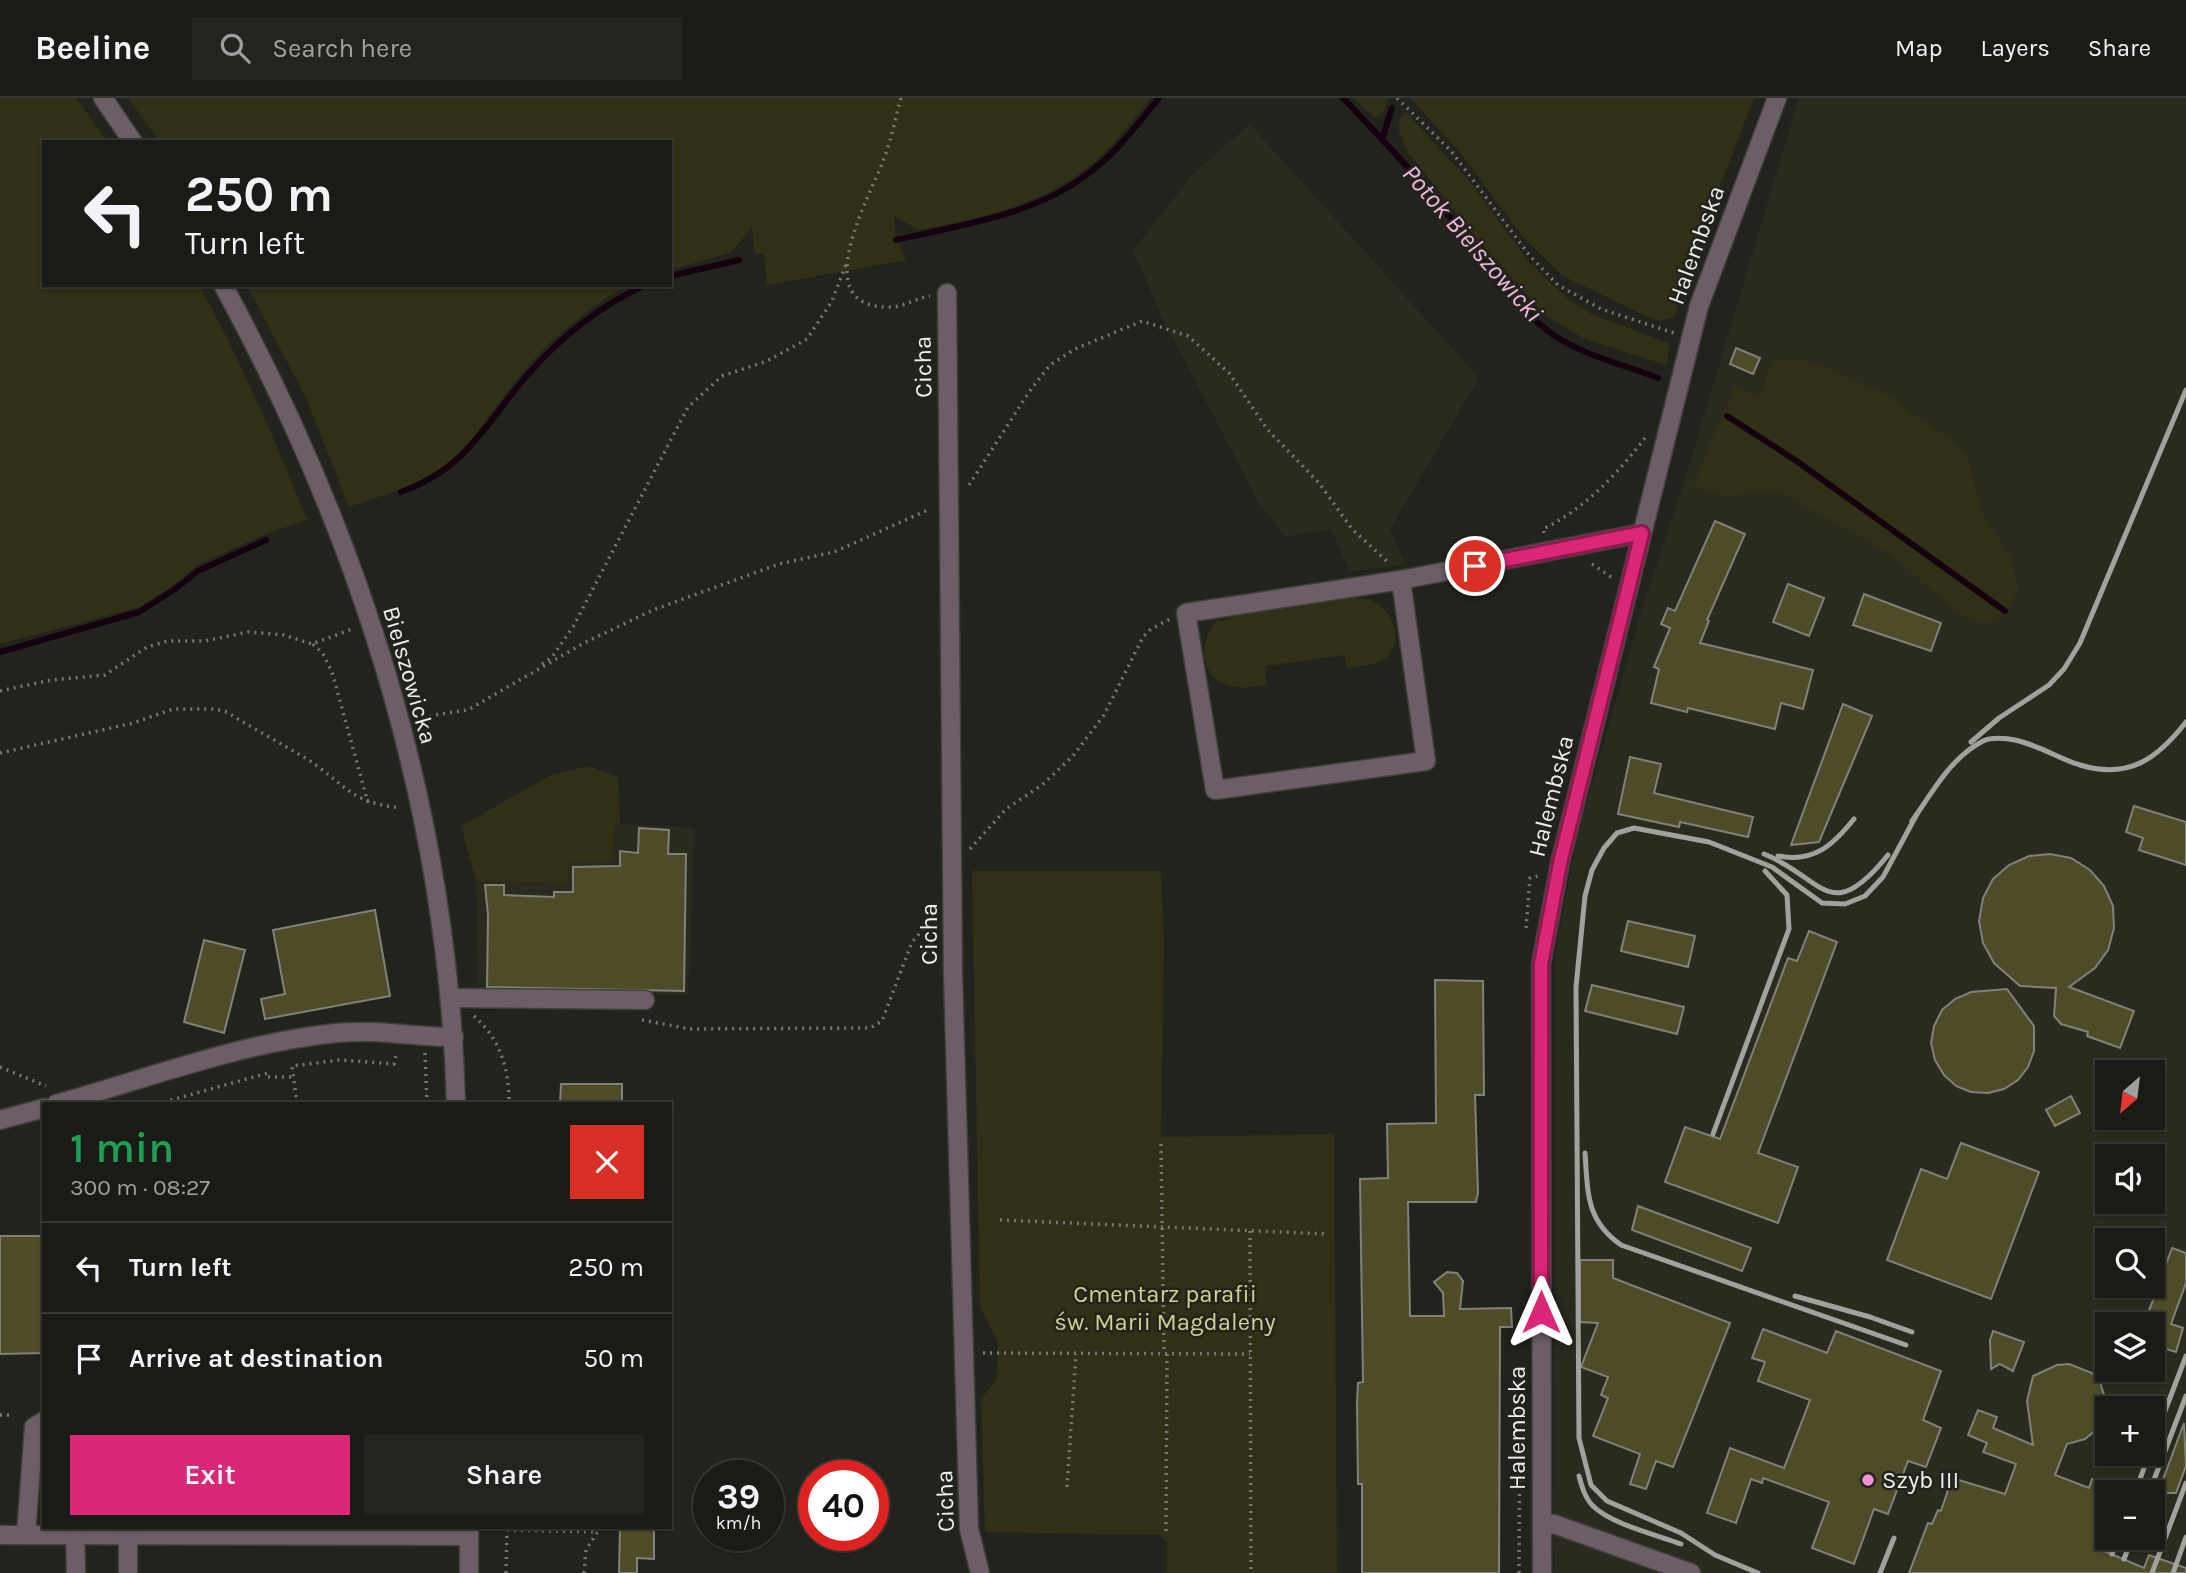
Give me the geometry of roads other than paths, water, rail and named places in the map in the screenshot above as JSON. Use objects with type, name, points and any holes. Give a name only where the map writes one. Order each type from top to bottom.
[{"type":"street","points":[[103,98],[132,140]]},
{"type":"street","name":"Halembska","points":[[1542,1573],[1541,964],[1560,863],[1699,306],[1777,98]]},
{"type":"street","name":"Bielszowicka","points":[[224,287],[285,402],[318,477],[359,587],[402,729],[460,998],[454,1037],[456,1102]]},
{"type":"street","name":"Cicha","points":[[947,293],[955,1064],[966,1353],[969,1529],[980,1573]]},
{"type":"street","points":[[1399,575],[1426,761],[1215,790],[1186,613],[1399,575],[1642,533]]},
{"type":"street","points":[[460,998],[645,1000]]},
{"type":"street","points":[[84,1099],[171,1068],[267,1043],[355,1032],[454,1037]]},
{"type":"street","points":[[0,1120],[42,1109]]},
{"type":"street","points":[[26,1535],[34,1427],[42,1422]]},
{"type":"street","points":[[1542,1525],[1555,1524],[1691,1573]]},
{"type":"street","points":[[0,1535],[128,1536],[153,1532],[248,1531],[469,1532],[469,1573]]},
{"type":"street","points":[[75,1535],[76,1573]]},
{"type":"street","points":[[128,1536],[128,1573]]},
{"type":"waterway","points":[[896,240],[997,217],[1022,209],[1068,187],[1109,156],[1159,98]]},
{"type":"waterway","name":"Potok Bielszowicki","points":[[1343,98],[1427,189],[1499,283],[1539,324],[1579,349],[1658,378]]},
{"type":"waterway","points":[[1382,139],[1392,108]]},
{"type":"waterway","points":[[672,276],[739,260]]},
{"type":"waterway","points":[[401,492],[425,482],[460,456],[531,371],[570,333],[613,302],[641,287]]},
{"type":"waterway","name":"Potok Bielszowicki","points":[[1727,416],[1795,460],[2005,611]]},
{"type":"waterway","points":[[0,652],[139,612],[198,571],[266,540]]},
{"type":"railway","points":[[1971,742],[1999,718],[2049,685],[2064,669],[2080,643],[2186,390]]},
{"type":"railway","points":[[1912,821],[1952,766],[1971,748],[1986,740],[2015,740],[2080,765],[2113,770],[2141,763],[2165,746],[2186,722]]},
{"type":"railway","points":[[1758,1573],[1715,1555],[1681,1533],[1607,1501],[1591,1485],[1579,1438],[1576,987],[1585,896],[1592,870],[1604,848],[1617,833],[1634,828],[1709,842],[1772,867],[1822,903],[1845,904],[1865,896],[1883,877],[1917,814]]},
{"type":"railway","points":[[1778,856],[1802,857],[1822,850],[1854,819]]},
{"type":"railway","points":[[1764,854],[1814,884],[1838,893],[1852,889],[1868,877],[1888,855]]},
{"type":"railway","points":[[1713,1134],[1789,929],[1787,895],[1765,871]]},
{"type":"railway","points":[[1585,1153],[1588,1194],[1595,1216],[1601,1226],[1621,1245],[1906,1345]]},
{"type":"railway","points":[[1795,1296],[1912,1332]]},
{"type":"railway","points":[[2165,1411],[2186,1356]]},
{"type":"railway","points":[[2154,1480],[2186,1396]]},
{"type":"railway","points":[[2140,1480],[2145,1466]]},
{"type":"railway","points":[[1579,1476],[1588,1499],[1601,1512],[1622,1524],[1681,1544]]},
{"type":"railway","points":[[2152,1573],[2186,1483]]},
{"type":"railway","points":[[2173,1573],[2186,1537]]},
{"type":"railway","points":[[1880,1573],[1894,1538]]},
{"type":"railway","points":[[2112,1554],[2114,1550]]},
{"type":"railway","points":[[2124,1559],[2127,1550]]},
{"type":"place","name":"Szyb III","points":[[1868,1480]]},
{"type":"park label","name":"Cmentarz parafii św. Marii Magdaleny","points":[[1165,1308]]}]
